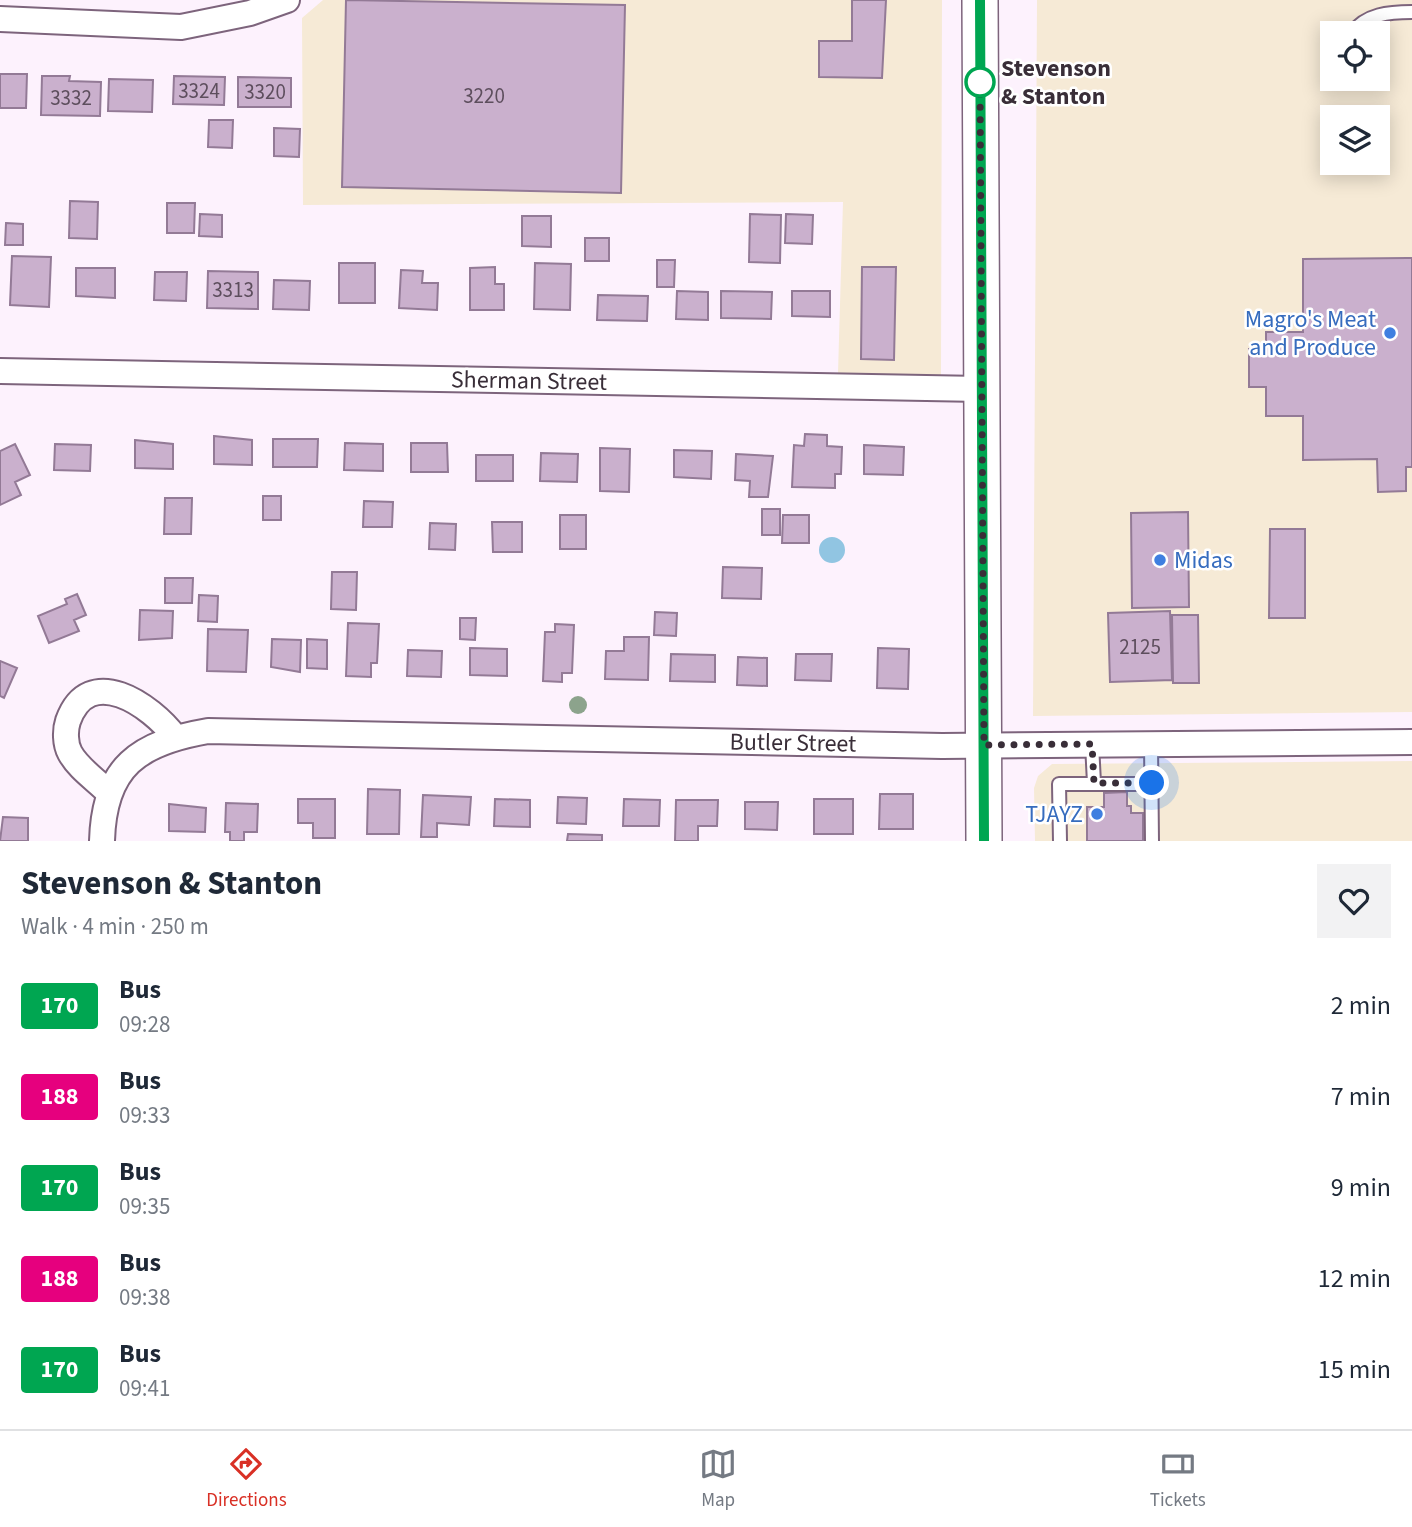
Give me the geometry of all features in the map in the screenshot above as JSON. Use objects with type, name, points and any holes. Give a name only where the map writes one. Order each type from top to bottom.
[{"type":"main road","points":[[980,0],[984,841]]},
{"type":"street","points":[[0,19],[181,27],[250,13],[287,0]]},
{"type":"street","name":"Sherman Street","points":[[0,371],[981,389]]},
{"type":"street","name":"Sherman Street","points":[[0,390],[77,373]]},
{"type":"street","points":[[108,792],[70,754],[67,725],[78,701],[95,693],[114,693],[133,698],[164,722],[175,737]]},
{"type":"street","name":"Butler Street","points":[[102,841],[108,792],[120,771],[135,757],[175,737],[208,731],[984,745],[1412,742]]},
{"type":"lane","points":[[1364,21],[1389,12],[1412,12]]},
{"type":"lane","points":[[1151,742],[1152,841]]},
{"type":"lane","points":[[1092,744],[1094,783]]},
{"type":"lane","points":[[1060,841],[1059,784],[1152,783]]},
{"type":"shaded area","points":[[323,0],[942,0],[941,376],[838,373],[843,202],[303,205],[302,18]]},
{"type":"shaded area","points":[[1037,0],[1412,0],[1412,712],[1033,716]]},
{"type":"shaded area","points":[[1412,761],[1412,841],[1035,841],[1034,788],[1038,776],[1052,764]]},
{"type":"water","points":[[832,537],[841,541],[845,550],[841,559],[832,563],[823,559],[819,550],[823,541]]},
{"type":"building","points":[[346,0],[625,5],[621,193],[342,187]]},
{"type":"building","points":[[852,0],[886,0],[882,78],[819,77],[819,41],[852,41]]},
{"type":"building","points":[[0,74],[27,74],[26,108],[0,108]]},
{"type":"building","points":[[42,76],[70,76],[69,81],[101,82],[100,116],[41,115]]},
{"type":"building","points":[[174,76],[225,77],[224,105],[173,104]]},
{"type":"building","points":[[238,77],[291,78],[291,107],[238,107]]},
{"type":"building","points":[[109,79],[153,80],[152,112],[108,111]]},
{"type":"building","points":[[209,120],[233,120],[232,148],[208,147]]},
{"type":"building","points":[[274,128],[300,129],[299,157],[274,156]]},
{"type":"building","points":[[70,201],[98,202],[97,239],[69,238]]},
{"type":"building","points":[[167,203],[195,203],[194,233],[167,233]]},
{"type":"building","points":[[200,214],[222,215],[222,237],[199,236]]},
{"type":"building","points":[[750,214],[781,215],[780,263],[749,262]]},
{"type":"building","points":[[786,214],[813,215],[812,244],[785,243]]},
{"type":"building","points":[[522,216],[551,216],[551,247],[522,246]]},
{"type":"building","points":[[6,223],[23,224],[23,245],[5,245]]},
{"type":"building","points":[[585,238],[609,238],[609,261],[585,261]]},
{"type":"building","points":[[12,256],[51,257],[49,307],[10,305]]},
{"type":"building","points":[[1412,258],[1412,467],[1406,467],[1406,491],[1378,492],[1377,459],[1303,460],[1303,416],[1266,416],[1266,387],[1249,387],[1249,349],[1266,349],[1266,332],[1303,332],[1303,259]]},
{"type":"building","points":[[657,260],[675,260],[674,287],[657,287]]},
{"type":"building","points":[[339,263],[375,263],[375,303],[339,303]]},
{"type":"building","points":[[535,263],[571,264],[570,310],[534,309]]},
{"type":"building","points":[[495,267],[495,284],[504,284],[504,310],[470,310],[470,268]]},
{"type":"building","points":[[862,267],[896,267],[894,360],[861,359]]},
{"type":"building","points":[[76,268],[115,268],[115,298],[76,296]]},
{"type":"building","points":[[401,270],[423,271],[422,283],[438,283],[437,310],[399,308]]},
{"type":"building","points":[[208,271],[258,272],[258,309],[207,308]]},
{"type":"building","points":[[155,272],[187,272],[186,301],[154,300]]},
{"type":"building","points":[[274,280],[310,281],[309,310],[273,309]]},
{"type":"building","points":[[677,291],[708,292],[708,320],[676,319]]},
{"type":"building","points":[[721,291],[772,292],[771,319],[721,318]]},
{"type":"building","points":[[792,291],[830,291],[830,317],[792,316]]},
{"type":"building","points":[[598,295],[648,296],[647,321],[597,320]]},
{"type":"building","points":[[805,434],[827,435],[827,446],[842,447],[841,474],[835,474],[835,488],[792,487],[794,445],[804,446]]},
{"type":"building","points":[[214,436],[252,440],[252,465],[214,464]]},
{"type":"building","points":[[273,439],[318,439],[317,467],[273,467]]},
{"type":"building","points":[[135,440],[173,444],[173,469],[135,468]]},
{"type":"building","points":[[345,443],[383,444],[383,471],[344,470]]},
{"type":"building","points":[[411,443],[447,443],[448,472],[411,472]]},
{"type":"building","points":[[15,444],[30,475],[15,482],[21,495],[0,505],[0,451]]},
{"type":"building","points":[[55,444],[91,445],[90,471],[54,470]]},
{"type":"building","points":[[864,445],[904,447],[903,475],[864,474]]},
{"type":"building","points":[[600,448],[630,449],[629,492],[600,491]]},
{"type":"building","points":[[674,450],[712,451],[711,479],[674,477]]},
{"type":"building","points":[[541,453],[578,454],[577,482],[540,481]]},
{"type":"building","points":[[736,454],[773,456],[768,497],[749,497],[750,481],[735,480]]},
{"type":"building","points":[[476,455],[513,455],[513,481],[476,481]]},
{"type":"building","points":[[263,496],[281,496],[281,520],[263,520]]},
{"type":"building","points":[[165,498],[192,498],[191,534],[164,534]]},
{"type":"building","points":[[364,501],[393,502],[392,527],[363,527]]},
{"type":"building","points":[[762,509],[780,509],[780,535],[762,535]]},
{"type":"building","points":[[1188,512],[1189,607],[1132,608],[1131,513]]},
{"type":"building","points":[[560,515],[586,515],[586,549],[560,549]]},
{"type":"building","points":[[783,515],[809,515],[809,543],[782,543]]},
{"type":"building","points":[[492,522],[522,522],[522,552],[493,552]]},
{"type":"building","points":[[430,523],[456,524],[455,550],[429,549]]},
{"type":"building","points":[[1270,529],[1305,529],[1305,618],[1269,618]]},
{"type":"building","points":[[723,567],[762,568],[761,599],[722,598]]},
{"type":"building","points":[[332,572],[357,572],[356,610],[331,609]]},
{"type":"building","points":[[165,578],[193,578],[192,603],[165,603]]},
{"type":"building","points":[[77,594],[86,615],[74,620],[79,631],[49,643],[38,616],[67,604],[65,599]]},
{"type":"building","points":[[199,595],[218,596],[217,622],[198,621]]},
{"type":"building","points":[[140,610],[173,611],[172,638],[139,640]]},
{"type":"building","points":[[1170,611],[1172,680],[1110,682],[1108,613]]},
{"type":"building","points":[[655,612],[677,613],[676,636],[654,635]]},
{"type":"building","points":[[1172,615],[1198,615],[1199,683],[1173,683]]},
{"type":"building","points":[[460,618],[476,618],[475,640],[460,639]]},
{"type":"building","points":[[348,623],[379,624],[377,663],[371,663],[371,677],[346,676]]},
{"type":"building","points":[[555,624],[574,625],[572,673],[562,673],[562,682],[543,681],[545,632],[555,632]]},
{"type":"building","points":[[208,629],[248,630],[246,672],[207,671]]},
{"type":"building","points":[[624,637],[649,637],[648,680],[605,679],[606,651],[624,651]]},
{"type":"building","points":[[272,639],[301,640],[300,672],[271,667]]},
{"type":"building","points":[[307,639],[327,640],[327,669],[307,668]]},
{"type":"building","points":[[470,648],[507,649],[507,676],[470,675]]},
{"type":"building","points":[[878,648],[909,649],[908,689],[877,688]]},
{"type":"building","points":[[408,650],[442,651],[441,677],[407,676]]},
{"type":"building","points":[[671,654],[715,655],[715,682],[670,681]]},
{"type":"building","points":[[796,654],[832,654],[831,681],[795,680]]},
{"type":"building","points":[[738,657],[767,658],[767,686],[737,685]]},
{"type":"building","points":[[0,661],[17,668],[4,698],[0,696]]},
{"type":"building","points":[[368,789],[400,790],[399,834],[367,834]]},
{"type":"building","points":[[1127,792],[1127,806],[1131,806],[1131,813],[1143,813],[1143,841],[1087,841],[1087,807],[1104,807],[1104,793]]},
{"type":"building","points":[[880,794],[913,794],[913,829],[879,829]]},
{"type":"building","points":[[423,795],[471,797],[469,825],[437,823],[437,837],[421,837]]},
{"type":"building","points":[[558,797],[587,798],[586,824],[557,823]]},
{"type":"building","points":[[298,799],[335,799],[335,838],[313,838],[313,823],[298,823]]},
{"type":"building","points":[[495,799],[530,800],[530,827],[494,826]]},
{"type":"building","points":[[624,799],[660,800],[659,826],[623,826]]},
{"type":"building","points":[[814,799],[853,799],[853,834],[814,834]]},
{"type":"building","points":[[676,800],[718,800],[717,826],[698,826],[698,841],[675,841]]},
{"type":"building","points":[[745,802],[778,802],[777,830],[745,829]]},
{"type":"building","points":[[226,803],[258,804],[257,832],[244,832],[244,841],[230,841],[230,832],[225,832]]},
{"type":"building","points":[[169,804],[206,808],[205,832],[169,831]]},
{"type":"building","points":[[3,817],[28,818],[28,841],[0,841]]},
{"type":"building","points":[[568,834],[602,835],[602,841],[567,841]]},
{"type":"bus line","name":"170","points":[[980,0],[984,841]]},
{"type":"place","name":"Stevenson & Stanton","points":[[980,82]]},
{"type":"place","name":"Magro's Meat and Produce","points":[[1390,333]]},
{"type":"place","name":"Midas","points":[[1160,560]]},
{"type":"place","name":"TJAYZ","points":[[1097,814]]},
{"type":"route","points":[[980,82],[984,745],[1092,744],[1094,783],[1152,783]]}]
